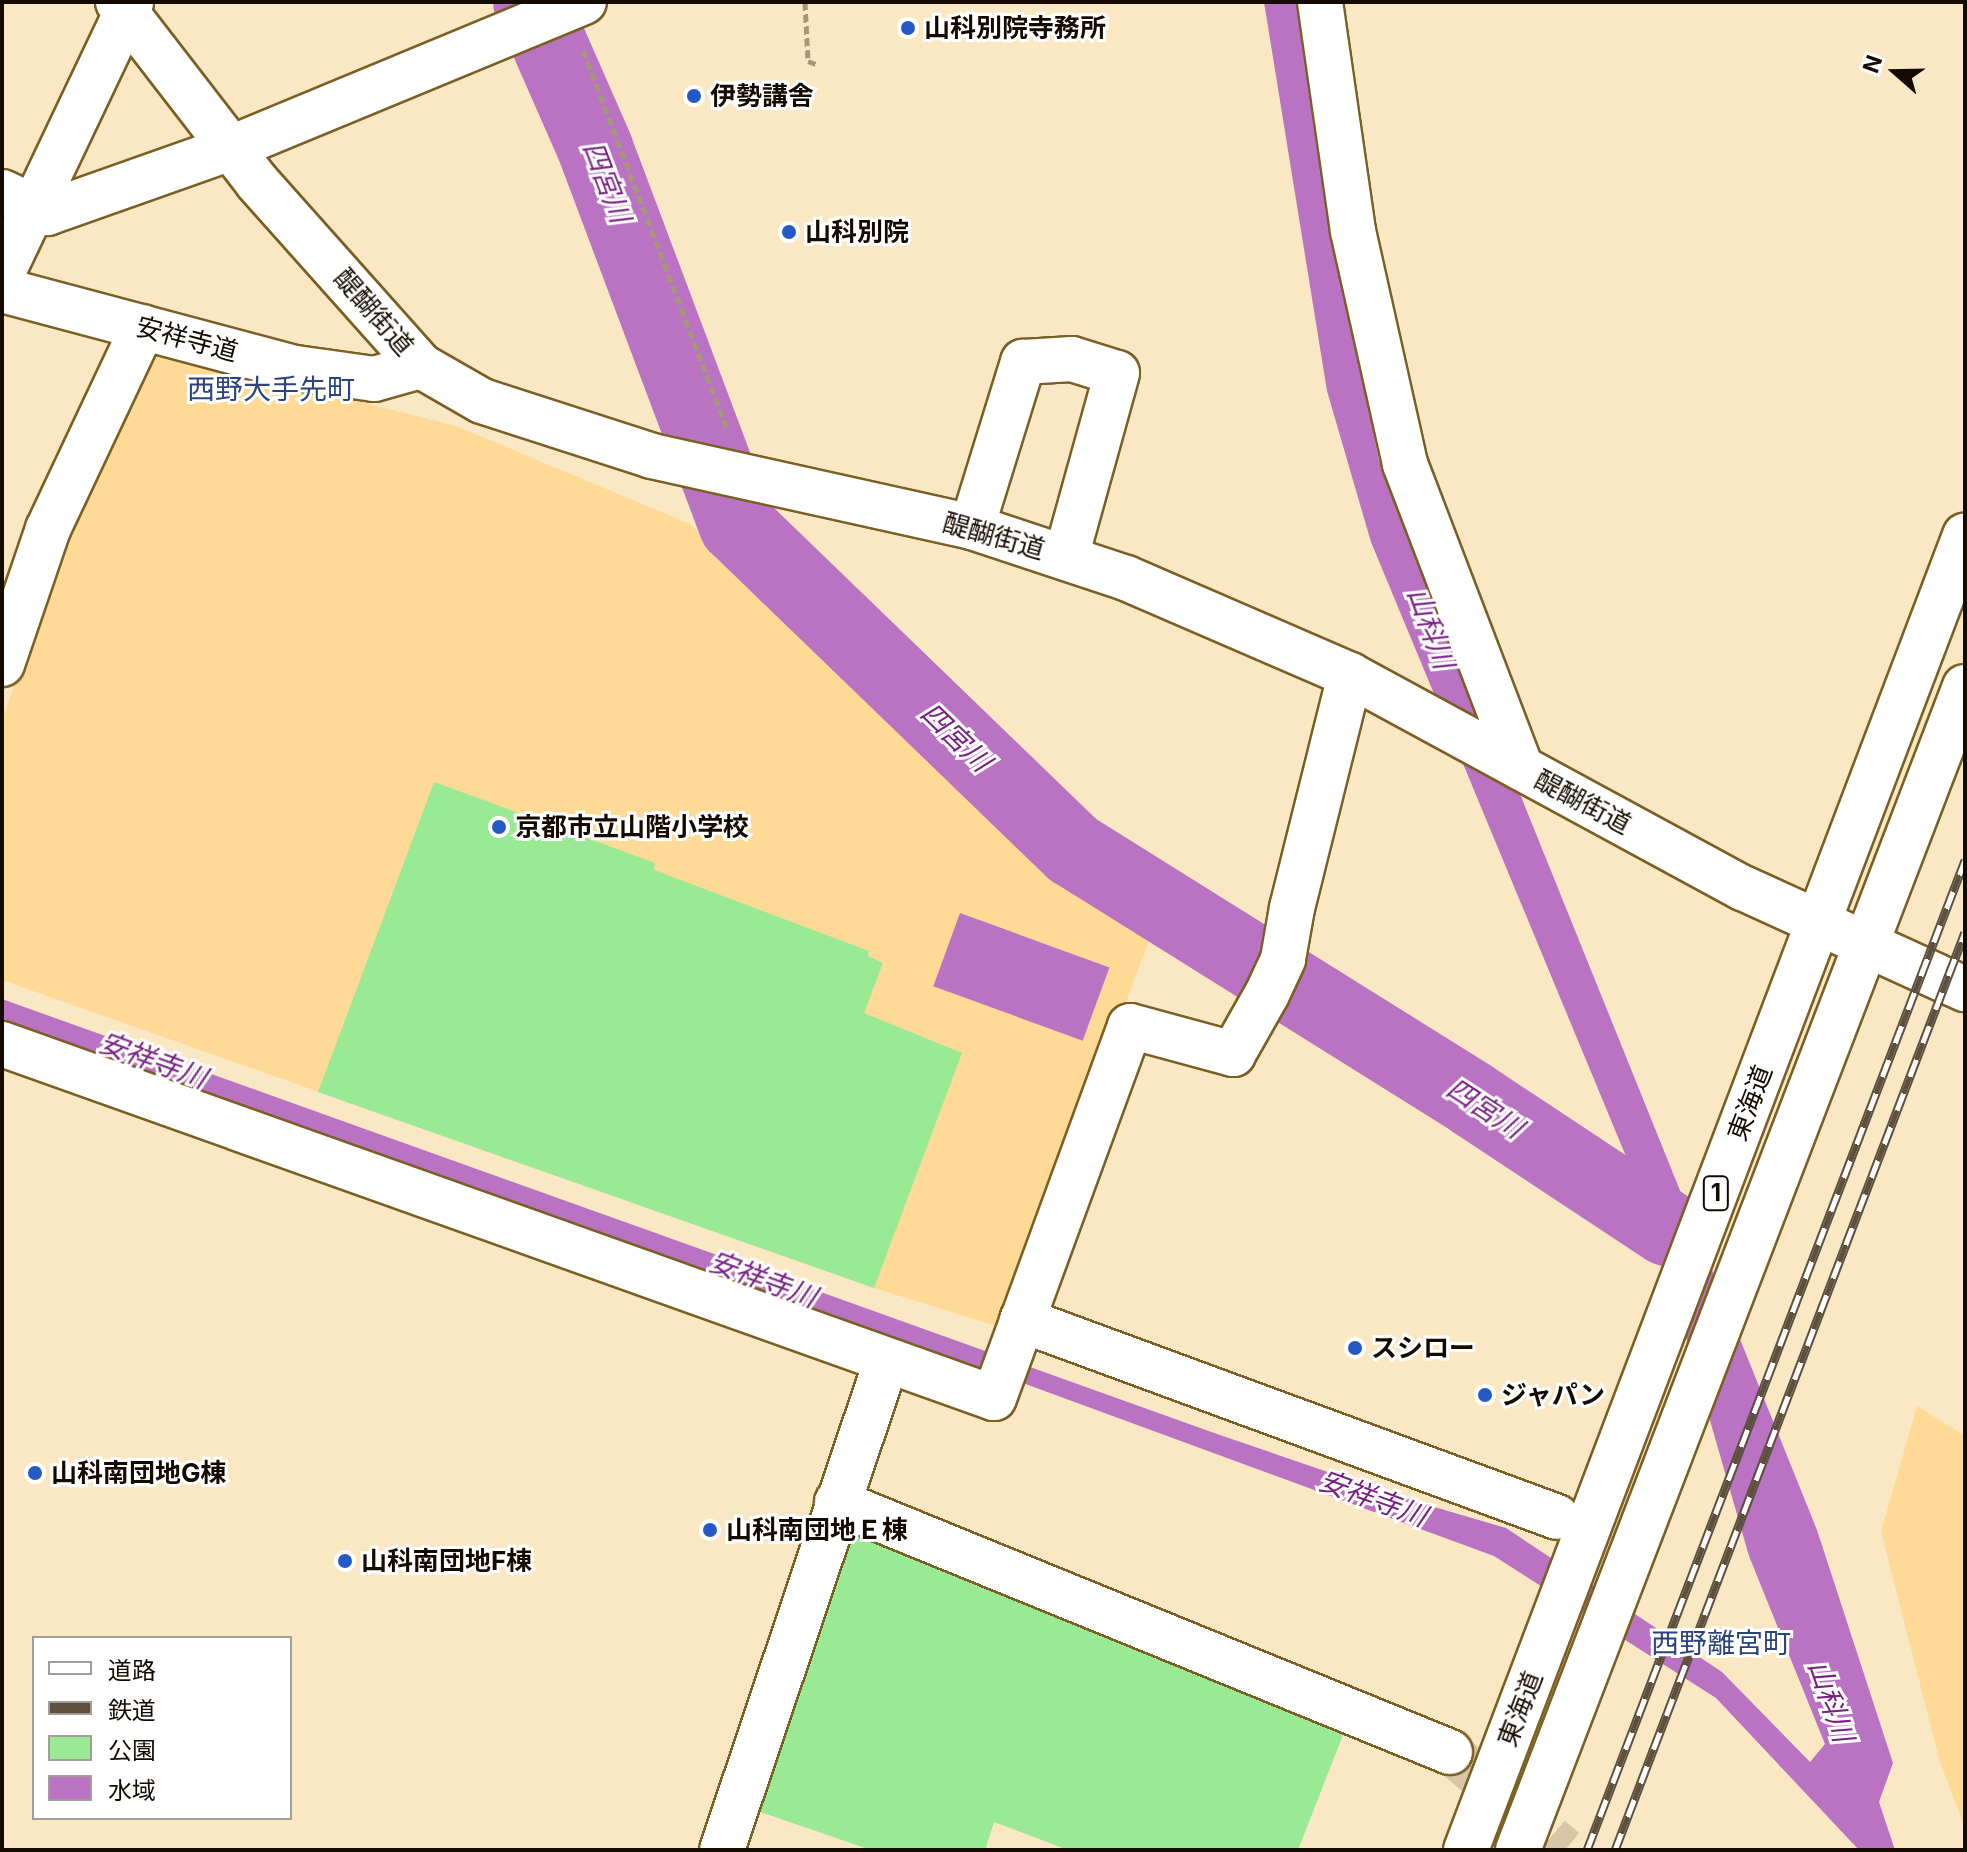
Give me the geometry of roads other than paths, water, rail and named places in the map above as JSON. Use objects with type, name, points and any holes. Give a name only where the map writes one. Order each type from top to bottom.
[{"type":"main road","points":[[1320,2],[1353,231],[1405,464],[1507,761]]},
{"type":"main road","points":[[2,274],[18,201],[125,5]]},
{"type":"main road","name":"醍醐街道","points":[[125,5],[231,148],[421,366],[482,401],[652,456],[972,527],[1126,578],[1350,675],[1743,888],[1965,989]]},
{"type":"main road","points":[[18,201],[47,213],[231,148],[555,13]]},
{"type":"main road","name":"安祥寺道","points":[[2,290],[296,368],[374,379],[421,366]]},
{"type":"main road","points":[[2,664],[48,529],[143,327]]},
{"type":"main road","points":[[972,527],[1023,362],[1072,359],[1117,373],[1066,557]]},
{"type":"main road","name":"東海道","points":[[1466,1850],[1965,536]]},
{"type":"main road","points":[[2,1044],[994,1398],[1130,1026],[1233,1054],[1275,976],[1350,675]]},
{"type":"main road","name":"東海道","points":[[1518,1850],[1965,687]]},
{"type":"main road","points":[[1021,1323],[1557,1517]]},
{"type":"main road","points":[[722,1850],[886,1362]]},
{"type":"main road","points":[[837,1502],[1450,1752]]},
{"type":"water","points":[[1264,2],[1299,2],[1329,223],[1379,460],[1441,625],[1520,794],[1817,1530],[1893,1763],[1879,1802],[1895,1850],[1859,1850],[1716,1698],[1494,1556],[968,1363],[666,1260],[2,1022],[2,999],[1217,1434],[1407,1499],[1506,1528],[1722,1672],[1810,1762],[1825,1744],[1749,1556],[1652,1219],[1371,542],[1327,391]]},
{"type":"water","points":[[960,913],[1109,967],[1083,1041],[933,986]]},
{"type":"waterway","name":"四宮川","points":[[531,2],[595,148],[737,525],[1074,850],[1472,1099],[1667,1228]]},
{"type":"tunnel","points":[[1450,1752],[1565,1850]]},
{"type":"railway","points":[[1587,1850],[1965,860]]},
{"type":"railway","points":[[1615,1850],[1965,932]]},
{"type":"place","name":"山科別院寺務所","points":[[908,28]]},
{"type":"place","name":"伊勢講舎","points":[[694,96]]},
{"type":"place","name":"山科別院","points":[[789,232]]},
{"type":"place","name":"京都市立山階小学校","points":[[499,827]]},
{"type":"place","name":"スシロー","points":[[1355,1348]]},
{"type":"place","name":"ジャパン","points":[[1485,1395]]},
{"type":"place","name":"山科南団地G棟","points":[[35,1473]]},
{"type":"place","name":"山科南団地Ｅ棟","points":[[710,1530]]},
{"type":"place","name":"山科南団地F棟","points":[[345,1561]]},
{"type":"district","name":"西野大手先町","points":[[271,389]]},
{"type":"district","name":"西野離宮町","points":[[1721,1643]]},
{"type":"water label","name":"山科川","points":[[1431,628]]},
{"type":"water label","name":"安祥寺川","points":[[153,1060]]},
{"type":"water label","name":"安祥寺川","points":[[763,1279]]},
{"type":"water label","name":"安祥寺川","points":[[1373,1498]]},
{"type":"water label","name":"山科川","points":[[1831,1701]]}]
